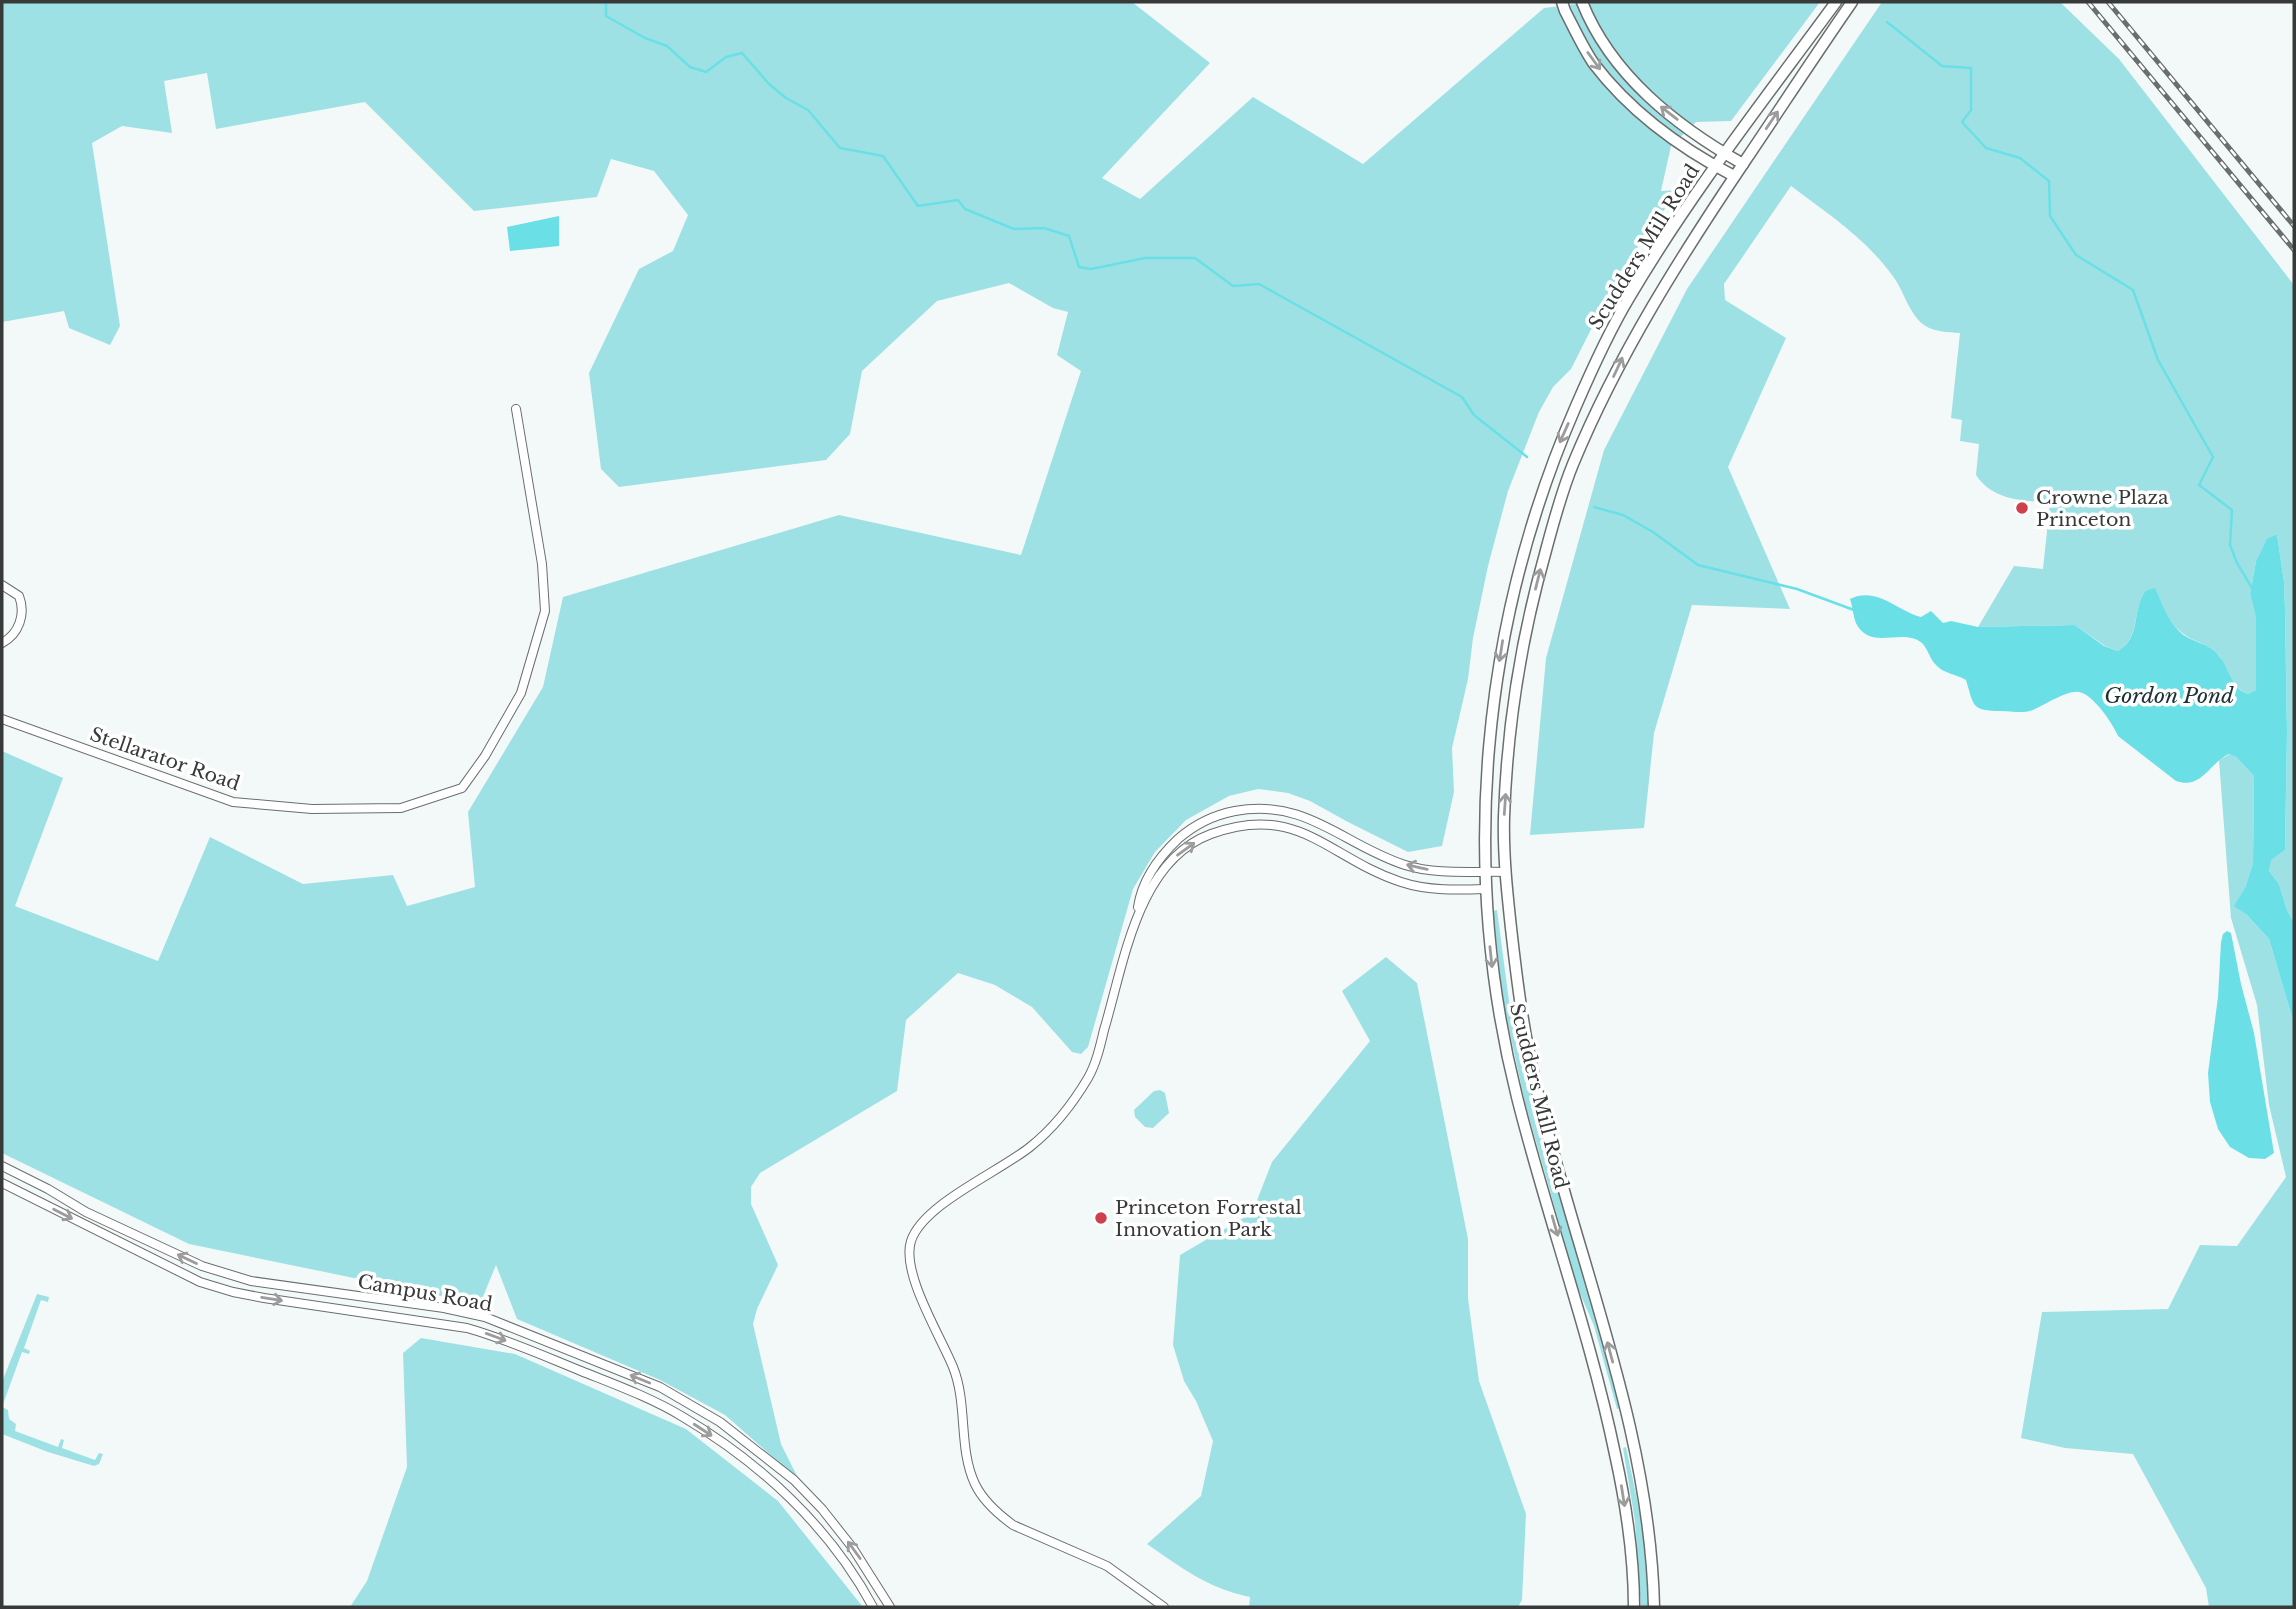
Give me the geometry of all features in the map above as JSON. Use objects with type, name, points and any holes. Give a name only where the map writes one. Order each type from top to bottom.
[{"type":"main road","points":[[1562,2],[1564,11],[1588,53],[1639,112],[1678,143],[1734,176]]},
{"type":"main road","points":[[1582,2],[1601,40],[1639,88],[1711,146],[1743,164]]},
{"type":"main road","name":"Scudders Mill Road","points":[[1634,1607],[1632,1551],[1610,1429],[1587,1339],[1519,1105],[1500,1021],[1485,890],[1487,760],[1502,644],[1521,562],[1557,449],[1609,335],[1630,295],[1715,166],[1836,2]]},
{"type":"main road","name":"Scudders Mill Road","points":[[1654,1607],[1648,1522],[1630,1428],[1536,1085],[1520,1008],[1506,872],[1504,818],[1513,705],[1526,628],[1558,507],[1572,466],[1624,355],[1661,288],[1852,2]]},
{"type":"street","name":"Stellarator Road","points":[[2,719],[233,802],[312,809],[401,808],[462,788],[485,756],[521,693],[545,611],[542,564],[516,409]]},
{"type":"street","points":[[2,584],[19,596],[23,609],[15,631],[2,643]]},
{"type":"street","points":[[1135,924],[1139,897],[1149,875],[1166,851],[1185,834],[1209,819],[1228,812],[1258,807],[1304,816],[1392,860],[1414,867],[1433,871],[1506,872]]},
{"type":"street","points":[[1164,1607],[1107,1566],[1013,1525],[983,1497],[970,1467],[962,1404],[954,1370],[911,1273],[911,1241],[916,1229],[925,1218],[1027,1150],[1055,1125],[1073,1103],[1093,1068],[1142,905],[1161,872],[1189,845],[1226,830],[1265,824],[1287,827],[1305,833],[1390,878],[1435,888],[1485,890]]},
{"type":"street","name":"Campus Road","points":[[2,1166],[86,1212],[225,1275],[444,1308],[485,1317],[660,1387],[720,1422],[794,1480],[822,1509],[852,1547],[890,1607]]},
{"type":"street","name":"Campus Road","points":[[2,1183],[200,1282],[264,1298],[467,1328],[493,1335],[632,1392],[681,1416],[758,1469],[806,1514],[840,1556],[873,1607]]},
{"type":"shaded area","points":[[2,2],[1132,2],[1210,63],[1102,178],[1140,199],[1253,97],[1363,164],[1544,8],[1593,2],[1820,2],[1731,121],[1696,122],[1671,146],[1661,191],[1678,190],[1619,274],[1571,369],[1553,387],[1539,412],[1508,491],[1488,566],[1473,638],[1468,679],[1452,748],[1454,792],[1442,846],[1408,852],[1310,801],[1288,793],[1258,789],[1229,796],[1186,820],[1155,852],[1133,889],[1088,1047],[1081,1054],[1072,1052],[1032,1007],[995,985],[958,973],[906,1020],[897,1091],[760,1173],[751,1187],[751,1204],[778,1265],[757,1309],[753,1324],[781,1444],[799,1480],[725,1415],[660,1380],[517,1319],[496,1265],[480,1304],[189,1244],[2,1153],[2,751],[63,778],[15,906],[158,961],[210,837],[303,884],[393,875],[407,906],[475,887],[468,812],[543,687],[563,597],[839,515],[1021,555],[1081,371],[1057,355],[1068,312],[1053,308],[1009,283],[937,301],[862,371],[850,434],[826,460],[619,487],[601,469],[589,373],[639,269],[673,251],[688,215],[654,171],[611,159],[597,197],[474,211],[365,102],[216,129],[207,73],[164,81],[172,133],[122,126],[92,143],[120,326],[110,345],[69,328],[64,311],[2,322]]},
{"type":"shaded area","points":[[1882,2],[2060,2],[2119,59],[2294,285],[2294,923],[2279,884],[2269,871],[2270,860],[2285,850],[2285,610],[2277,534],[2267,540],[2256,561],[2250,594],[2256,618],[2256,690],[2248,694],[2232,681],[2215,651],[2176,628],[2155,589],[2145,591],[2130,638],[2118,651],[2105,646],[2075,625],[1978,627],[2014,566],[2043,569],[2050,503],[2009,498],[1983,484],[1976,475],[1979,444],[1960,441],[1962,420],[1951,418],[1960,333],[1936,330],[1924,325],[1914,314],[1892,275],[1870,249],[1791,186],[1724,284],[1725,300],[1786,338],[1728,467],[1790,609],[1692,605],[1654,733],[1644,828],[1530,835],[1546,658],[1604,450],[1687,289]]},
{"type":"shaded area","points":[[2230,754],[2254,776],[2253,863],[2245,888],[2246,914],[2269,939],[2294,1024],[2294,1607],[2209,1607],[2206,1588],[2133,1454],[2065,1448],[2021,1438],[2042,1312],[2168,1309],[2200,1245],[2237,1246],[2286,1177],[2269,1105],[2257,1005],[2231,918],[2219,760]]},
{"type":"shaded area","points":[[1497,910],[1512,1024],[1621,1408],[1617,1409],[1594,1326],[1577,1286],[1525,1103],[1503,1001],[1493,911]]},
{"type":"shaded area","points":[[1386,957],[1417,983],[1468,1239],[1468,1298],[1479,1381],[1526,1514],[1522,1600],[1518,1607],[1249,1607],[1250,1597],[1208,1583],[1147,1544],[1201,1496],[1213,1441],[1196,1401],[1184,1381],[1173,1345],[1180,1255],[1252,1213],[1272,1162],[1370,1041],[1342,991]]},
{"type":"shaded area","points":[[1154,1091],[1165,1093],[1169,1113],[1153,1128],[1145,1127],[1135,1117],[1134,1110]]},
{"type":"shaded area","points":[[37,1294],[49,1297],[48,1302],[41,1300],[24,1348],[30,1351],[29,1354],[22,1352],[2,1407],[2,1382]]},
{"type":"shaded area","points":[[421,1338],[515,1354],[686,1429],[778,1501],[863,1607],[350,1607],[367,1581],[407,1467],[403,1353]]},
{"type":"shaded area","points":[[2,1407],[8,1410],[9,1419],[16,1424],[15,1431],[58,1447],[61,1439],[64,1440],[62,1448],[95,1460],[99,1453],[103,1454],[99,1464],[94,1466],[48,1452],[2,1434]]},
{"type":"shaded area","points":[[1626,1447],[1646,1542],[1650,1607],[1641,1607],[1635,1521],[1623,1448]]},
{"type":"water","points":[[559,216],[559,246],[510,251],[507,227]]},
{"type":"water","name":"Gordon Pond","points":[[2277,534],[2285,610],[2285,850],[2271,860],[2269,871],[2279,884],[2294,923],[2294,1024],[2269,939],[2246,914],[2234,906],[2245,888],[2253,863],[2254,776],[2236,757],[2229,754],[2199,779],[2185,783],[2176,781],[2118,736],[2102,710],[2079,692],[2068,693],[2025,712],[1979,708],[1973,701],[1966,680],[1940,669],[1922,643],[1906,637],[1879,638],[1863,633],[1857,625],[1850,599],[1869,595],[1878,597],[1921,617],[1931,611],[1943,623],[1951,621],[1978,627],[2075,625],[2104,646],[2118,651],[2130,638],[2145,591],[2155,588],[2175,627],[2184,635],[2216,652],[2234,683],[2248,694],[2256,690],[2256,618],[2250,594],[2256,561],[2267,539]]},
{"type":"water","points":[[2227,931],[2231,933],[2254,1033],[2274,1153],[2265,1159],[2249,1158],[2230,1147],[2218,1129],[2210,1102],[2208,1073],[2218,997],[2221,942]]},
{"type":"waterway","points":[[606,2],[606,16],[645,38],[667,46],[690,67],[706,72],[726,57],[742,53],[769,84],[786,98],[808,110],[840,148],[883,156],[918,206],[958,200],[965,209],[1014,229],[1044,228],[1069,236],[1079,267],[1091,269],[1145,258],[1195,258],[1233,286],[1259,284],[1462,397],[1474,415],[1527,457]]},
{"type":"waterway","points":[[1887,22],[1942,66],[1971,68],[1971,110],[1962,122],[1986,148],[2020,158],[2049,181],[2050,216],[2076,255],[2133,290],[2158,360],[2213,457],[2199,485],[2232,510],[2230,545],[2252,588]]},
{"type":"waterway","points":[[1594,507],[1623,515],[1653,532],[1698,565],[1797,589],[1854,610]]},
{"type":"railway","points":[[2088,2],[2294,250]]},
{"type":"railway","points":[[2108,2],[2294,226]]},
{"type":"place","name":"Crowne Plaza Princeton","points":[[2022,508]]},
{"type":"place","name":"Princeton Forrestal Innovation Park","points":[[1101,1218]]}]
